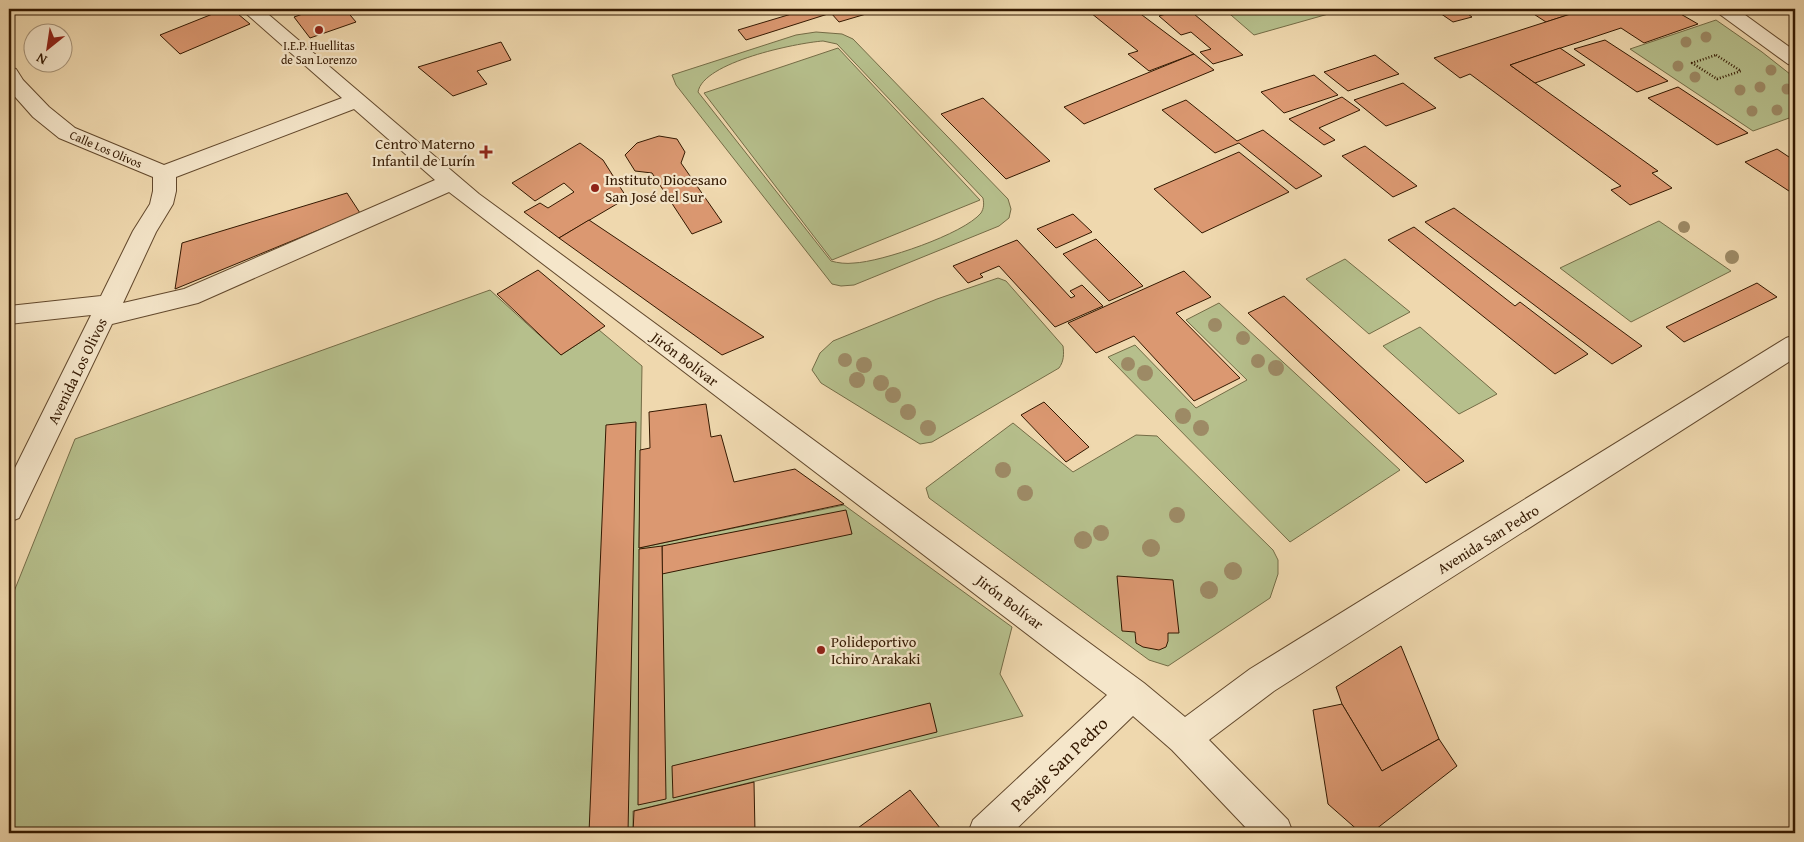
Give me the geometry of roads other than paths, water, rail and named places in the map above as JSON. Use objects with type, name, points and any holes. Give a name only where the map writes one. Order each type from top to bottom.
[{"type":"street","points":[[1725,9],[1795,60]]},
{"type":"street","name":"Jirón Bolívar","points":[[256,10],[471,199],[1132,694],[1184,738],[1275,833]]},
{"type":"street","name":"Calle Los Olivos","points":[[9,73],[14,83],[40,112],[66,133],[164,173]]},
{"type":"street","points":[[164,173],[357,100]]},
{"type":"street","name":"Avenida Los Olivos","points":[[9,510],[145,231],[164,200],[166,189],[164,173]]},
{"type":"street","points":[[9,315],[107,310],[189,297],[452,182]]},
{"type":"street","name":"Avenida San Pedro","points":[[1184,738],[1262,680],[1795,345]]},
{"type":"street","name":"Pasaje San Pedro","points":[[986,833],[1132,694]]},
{"type":"place","name":"I.E.P. Huellitas de San Lorenzo","points":[[319,30]]},
{"type":"place","name":"Centro Materno Infantil de Lurín","points":[[486,152]]},
{"type":"place","name":"Instituto Diocesano San José del Sur","points":[[595,188]]},
{"type":"place","name":"Polideportivo Ichiro Arakaki","points":[[821,650]]}]
